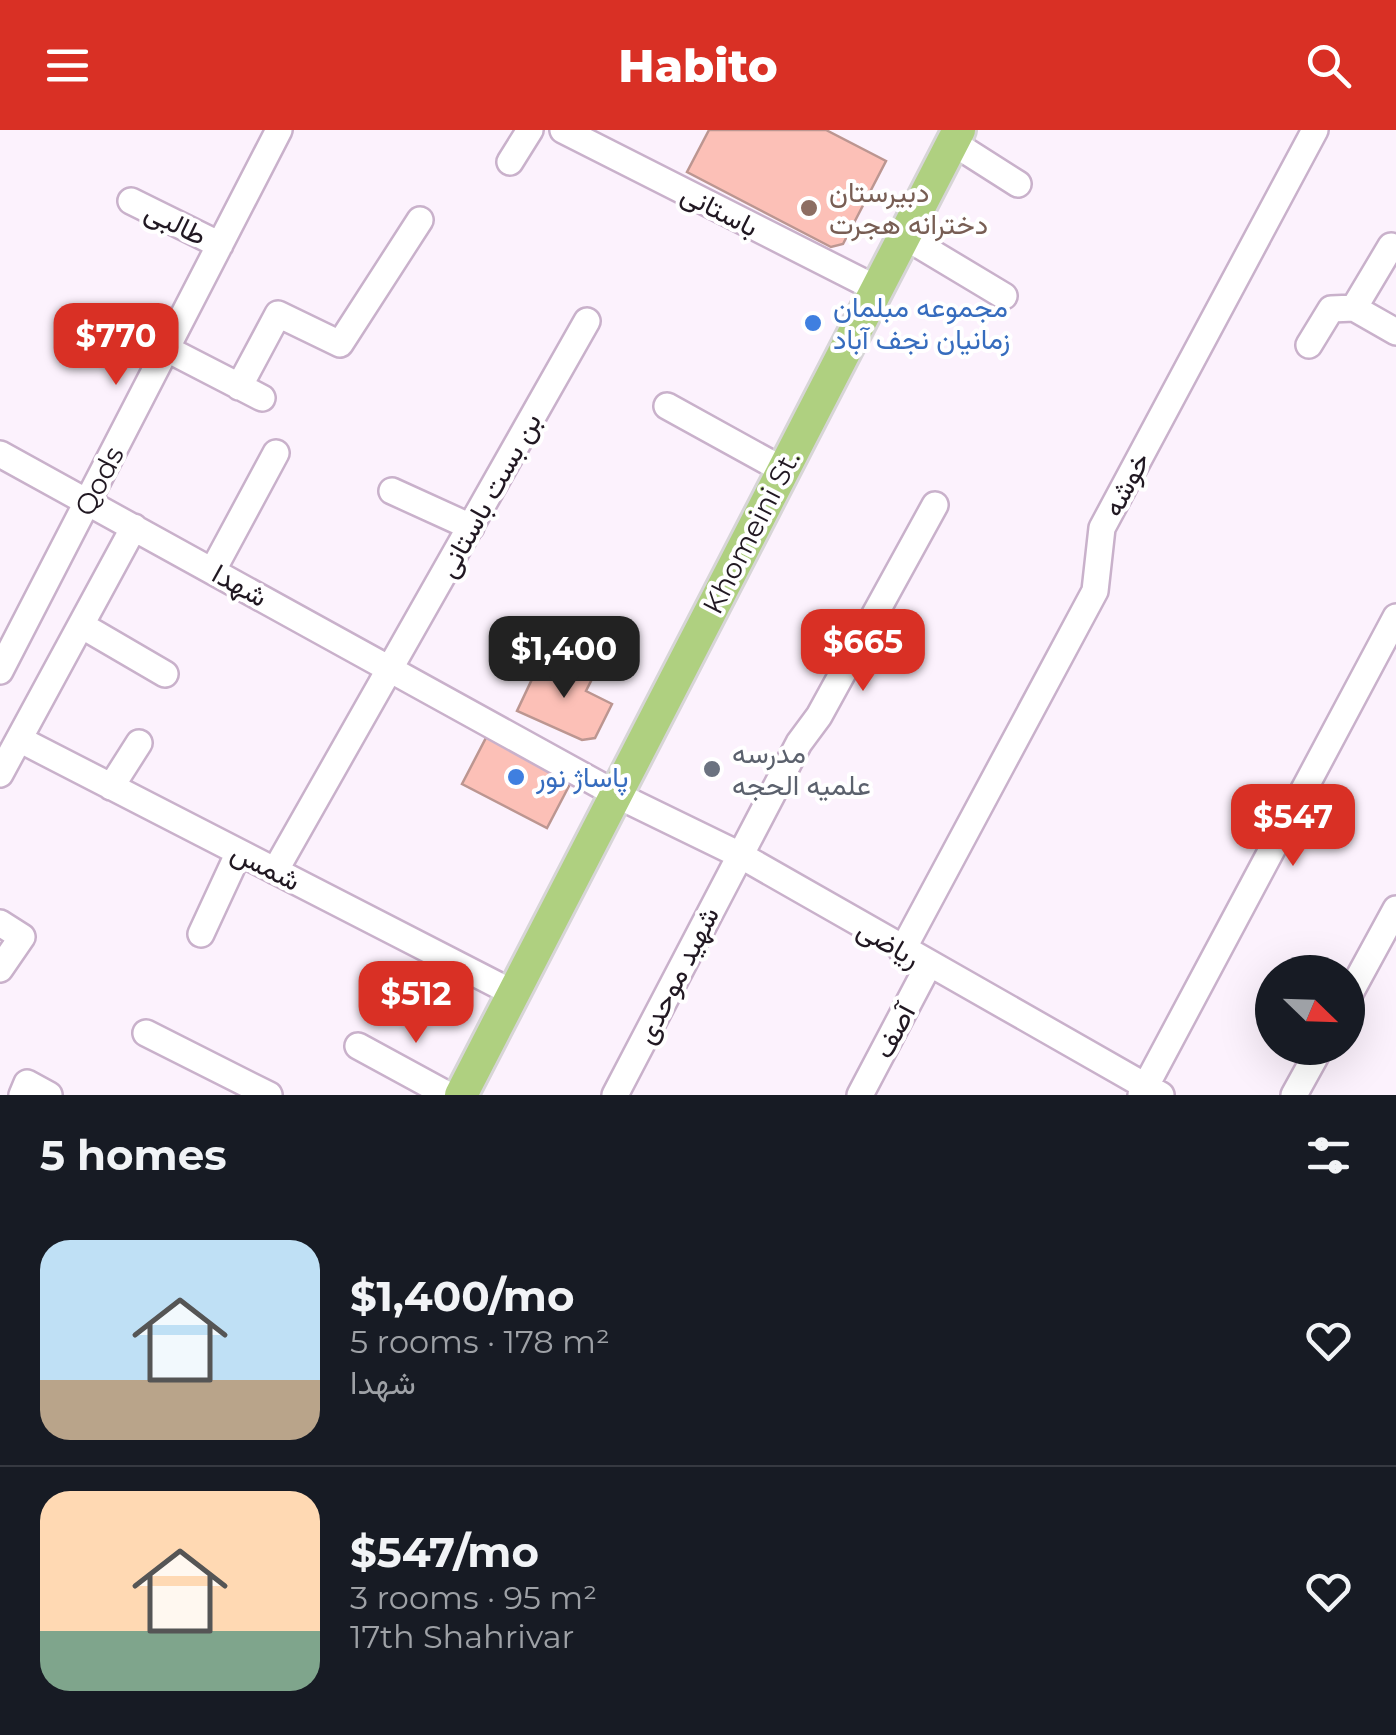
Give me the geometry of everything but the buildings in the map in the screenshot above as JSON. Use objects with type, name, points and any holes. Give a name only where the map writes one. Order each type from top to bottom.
[{"type":"main road","name":"Khomeini St.","points":[[461,1095],[955,136]]},
{"type":"street","name":"Qods","points":[[0,671],[279,130]]},
{"type":"street","points":[[510,162],[530,130]]},
{"type":"street","name":"خوشه","points":[[902,952],[1095,591],[1102,528],[1315,130]]},
{"type":"street","name":"باستانی","points":[[578,133],[876,289]]},
{"type":"street","points":[[955,136],[1018,184]]},
{"type":"street","name":"طالبی","points":[[131,202],[220,245]]},
{"type":"street","points":[[167,349],[250,393],[278,314],[340,344],[420,220]]},
{"type":"street","points":[[904,236],[1004,296]]},
{"type":"street","points":[[1354,308],[1392,246]]},
{"type":"street","points":[[1308,344],[1331,309],[1354,308],[1396,332]]},
{"type":"street","name":"بن بست باستانی","points":[[392,669],[587,322]]},
{"type":"street","points":[[667,406],[783,470]]},
{"type":"street","points":[[213,570],[276,453]]},
{"type":"street","name":"شهدا","points":[[0,454],[616,794]]},
{"type":"street","points":[[392,491],[472,526]]},
{"type":"street","name":"شهید موحدی","points":[[615,1095],[740,856],[935,505]]},
{"type":"street","points":[[0,774],[134,526]]},
{"type":"street","points":[[1149,1092],[1396,617]]},
{"type":"street","points":[[81,625],[165,674]]},
{"type":"street","points":[[274,870],[392,669]]},
{"type":"street","name":"شمس","points":[[19,740],[513,993]]},
{"type":"street","points":[[111,786],[139,743]]},
{"type":"street","name":"ریاضی","points":[[616,794],[740,856],[1149,1092]]},
{"type":"street","points":[[201,934],[238,852]]},
{"type":"street","points":[[1365,966],[1396,908]]},
{"type":"street","points":[[0,923],[22,937],[0,969]]},
{"type":"street","name":"آصف","points":[[860,1095],[928,966]]},
{"type":"street","points":[[146,1033],[270,1095]]},
{"type":"street","points":[[358,1046],[448,1095]]},
{"type":"street","points":[[1294,1095],[1311,1065]]},
{"type":"street","points":[[22,1095],[27,1083],[50,1095]]},
{"type":"place","name":"دبیرستان دخترانه هجرت","points":[[809,208]]},
{"type":"place","name":"مجموعه مبلمان زمانیان نجف آباد","points":[[813,323]]},
{"type":"place","name":"مدرسه علمیه الحجه","points":[[712,769]]},
{"type":"place","name":"پاساژ نور","points":[[516,777]]}]
